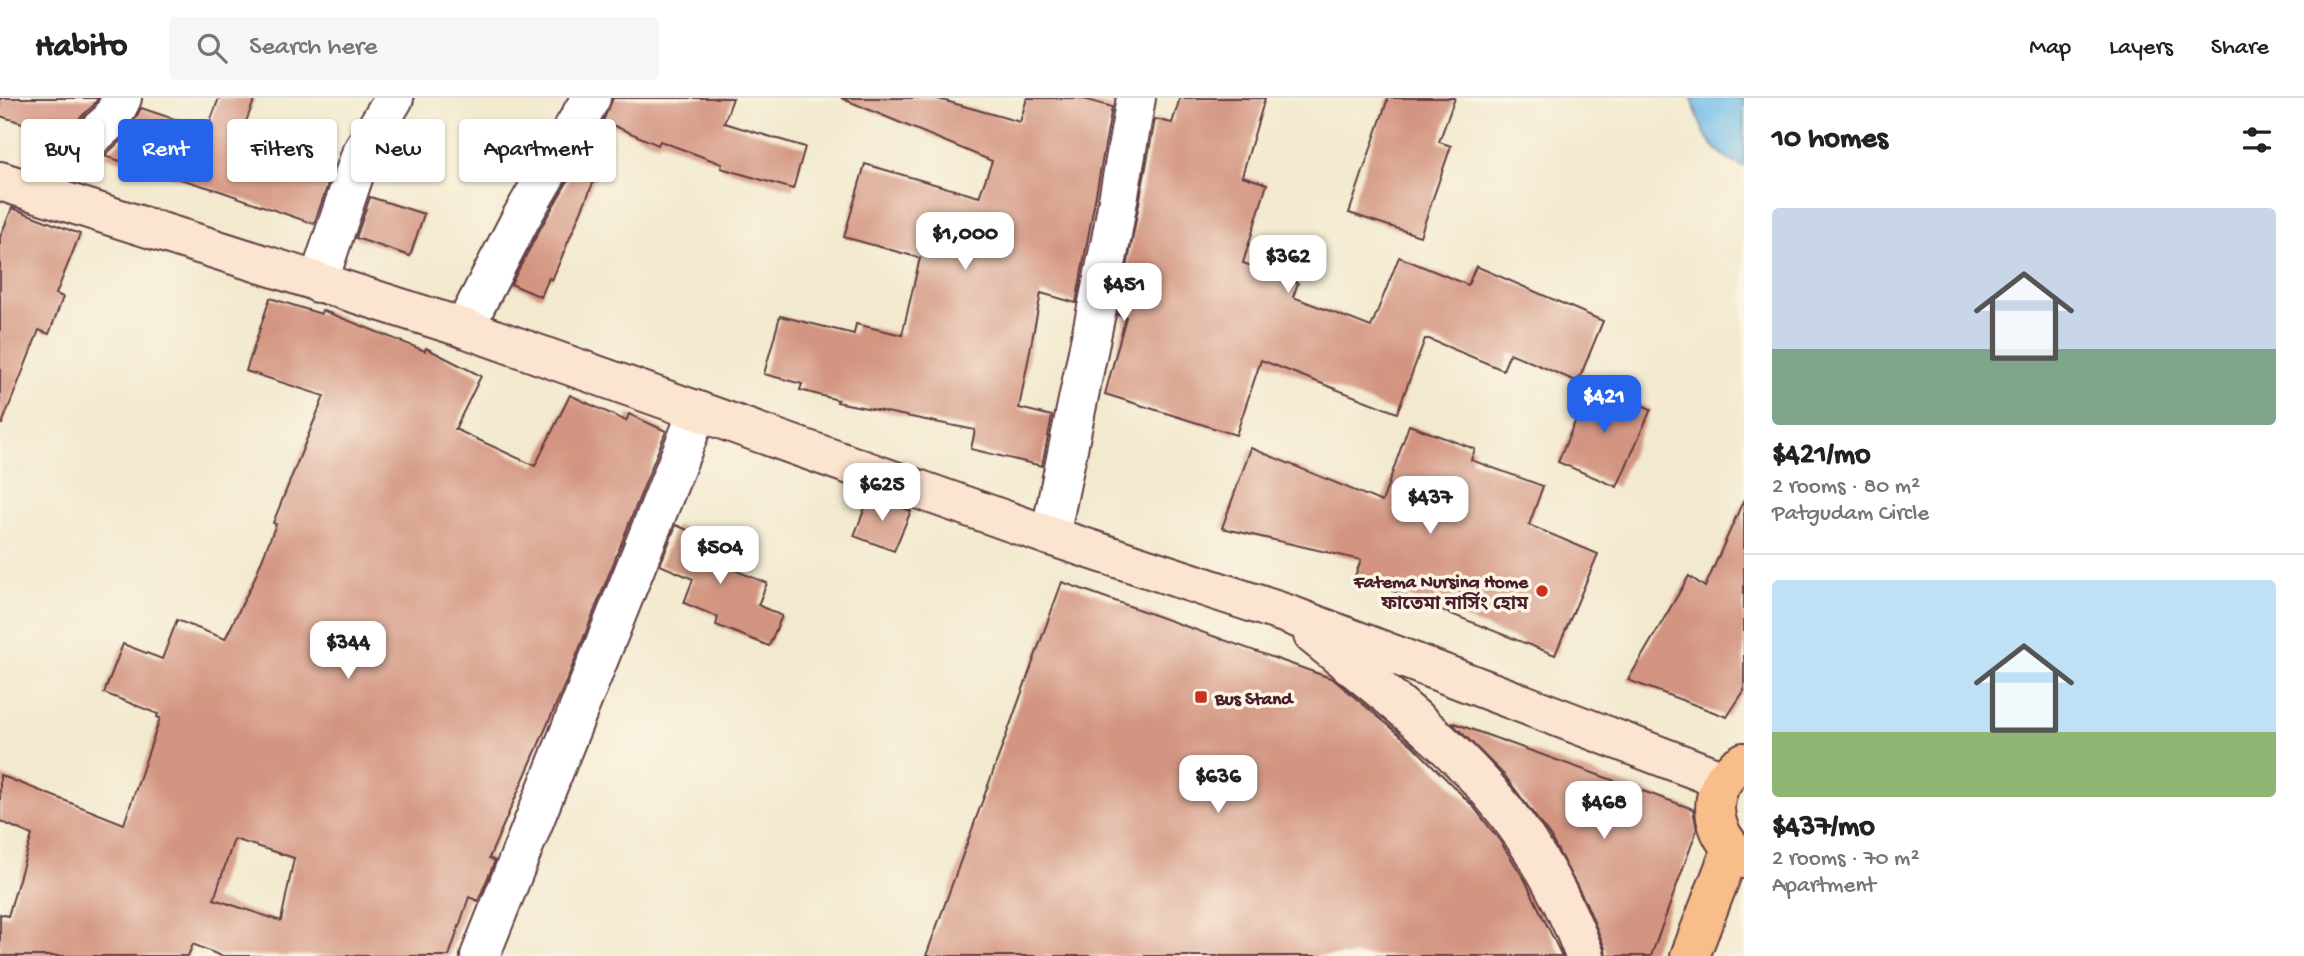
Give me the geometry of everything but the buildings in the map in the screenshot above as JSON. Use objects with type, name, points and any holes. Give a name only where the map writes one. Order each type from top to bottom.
[{"type":"main road","points":[[15,186],[464,328],[1050,536],[1287,614],[1734,771],[1716,798],[1715,817],[1720,835],[1738,854],[1690,956]]},
{"type":"main road","points":[[1287,614],[1399,706],[1488,790],[1520,831],[1541,864],[1585,956]]},
{"type":"street","points":[[15,186],[111,120],[121,98]]},
{"type":"street","points":[[318,283],[361,154],[394,98]]},
{"type":"street","points":[[464,328],[521,218],[591,98]]},
{"type":"street","points":[[1050,536],[1111,240],[1136,98]]},
{"type":"street","points":[[480,956],[698,411]]},
{"type":"water","points":[[1692,98],[1744,98],[1744,167],[1715,148],[1703,130]]},
{"type":"place","name":"Fatema Nursing Home ফাতেমা নার্সিং হোম","points":[[1542,591]]},
{"type":"place","name":"Bus Stand","points":[[1201,697]]}]
